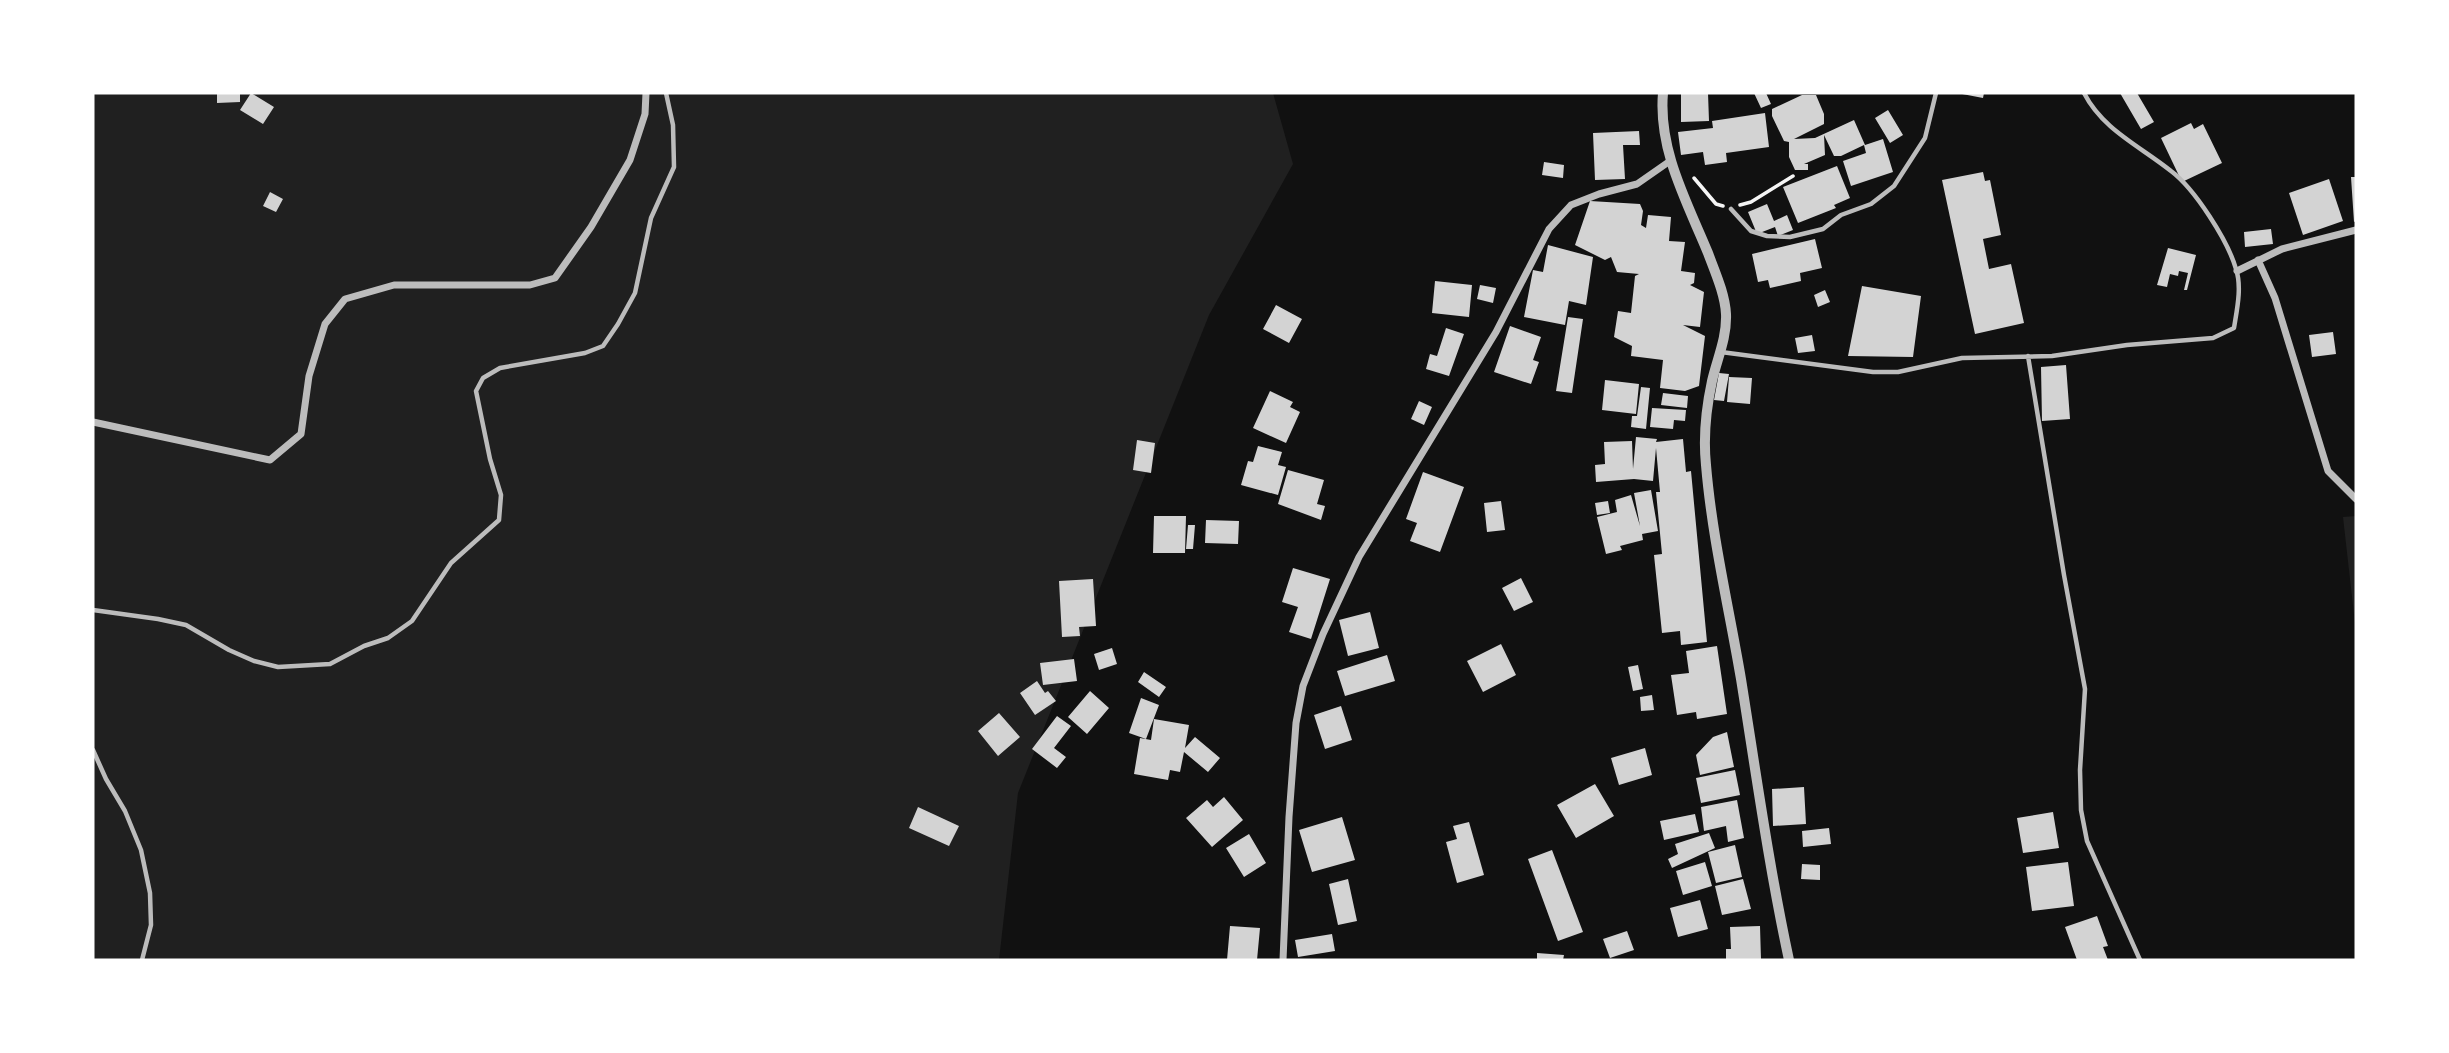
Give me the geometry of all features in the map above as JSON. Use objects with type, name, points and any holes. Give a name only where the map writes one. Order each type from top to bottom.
[{"type":"street","points":[[93,422],[270,460],[301,434],[309,376],[324,324],[345,299],[394,285],[530,285],[555,278],[591,227],[630,160],[645,114],[646,93]]},
{"type":"street","points":[[1663,93],[1661,114],[1670,161],[1716,273],[1726,313],[1721,352],[1712,380],[1704,424],[1706,466],[1770,869],[1789,960]]},
{"type":"street","points":[[1283,960],[1296,723],[1303,686],[1323,634],[1359,557],[1496,332],[1549,229],[1571,205],[1637,184],[1670,161]]},
{"type":"street","points":[[2237,271],[2282,249],[2356,230]]},
{"type":"street","points":[[2258,260],[2275,298],[2328,471],[2356,499]]},
{"type":"lane","points":[[93,610],[186,625],[242,656],[278,667],[330,664],[364,646],[387,638],[412,621],[451,563],[499,520],[501,495],[476,391],[483,378],[500,368],[585,353],[603,346],[635,293],[651,218],[674,167],[673,125],[666,93]]},
{"type":"lane","points":[[1731,209],[1751,231],[1767,236],[1790,237],[1823,229],[1841,215],[1871,204],[1894,186],[1925,138],[1936,93]]},
{"type":"lane","points":[[1721,352],[1874,372],[1898,372],[1962,358],[2052,356],[2127,345],[2213,338],[2234,328],[2239,302],[2237,271],[2206,211],[2173,172],[2098,116],[2084,93]]},
{"type":"lane","points":[[2028,356],[2061,562],[2085,689],[2080,770],[2081,810],[2087,841],[2140,960]]},
{"type":"lane","points":[[93,750],[125,811],[141,850],[150,893],[151,925],[142,960]]},
{"type":"path","points":[[1692,176],[1716,204],[1731,209],[1751,202],[1793,176]]},
{"type":"shaded area","points":[[93,93],[1273,93],[1293,164],[1209,315],[1018,793],[999,960],[93,960]]},
{"type":"shaded area","points":[[2356,516],[2356,632],[2343,517]]},
{"type":"building","points":[[217,93],[240,93],[240,102],[217,103]]},
{"type":"building","points":[[251,93],[274,107],[263,124],[240,110]]},
{"type":"building","points":[[1681,93],[1708,93],[1709,121],[1681,122]]},
{"type":"building","points":[[1754,93],[1766,93],[1771,104],[1761,108]]},
{"type":"building","points":[[1957,93],[1984,93],[1983,98]]},
{"type":"building","points":[[2120,93],[2137,93],[2154,122],[2141,129]]},
{"type":"building","points":[[1802,95],[1816,95],[1824,114],[1824,124],[1794,139],[1815,138],[1854,120],[1865,145],[1883,139],[1893,172],[1851,186],[1843,161],[1866,153],[1864,145],[1841,156],[1834,156],[1824,135],[1825,155],[1804,164],[1808,164],[1808,170],[1795,170],[1789,157],[1789,142],[1784,141],[1772,116],[1772,109]]},
{"type":"building","points":[[1888,110],[1903,135],[1890,143],[1875,118]]},
{"type":"building","points":[[1765,113],[1769,147],[1726,153],[1727,162],[1705,165],[1703,152],[1681,155],[1678,132],[1713,128],[1712,121]]},
{"type":"building","points":[[2191,123],[2194,129],[2203,124],[2222,163],[2182,182],[2161,138]]},
{"type":"building","points":[[1639,131],[1640,145],[1623,145],[1625,179],[1595,180],[1593,133]]},
{"type":"building","points":[[1544,162],[1564,165],[1563,178],[1542,175]]},
{"type":"building","points":[[1837,166],[1850,198],[1834,205],[1836,208],[1798,223],[1783,187]]},
{"type":"building","points":[[1983,172],[1985,181],[1990,180],[2001,235],[1983,239],[1989,269],[2011,264],[2024,323],[1975,334],[1942,180]]},
{"type":"building","points":[[2351,177],[2356,177],[2354,222]]},
{"type":"building","points":[[2329,179],[2343,221],[2303,235],[2289,193]]},
{"type":"building","points":[[270,192],[283,199],[276,212],[263,206]]},
{"type":"building","points":[[1590,201],[1640,204],[1643,211],[1641,225],[1646,228],[1648,215],[1671,217],[1669,241],[1685,242],[1681,271],[1695,273],[1694,283],[1690,285],[1704,292],[1700,327],[1683,325],[1705,336],[1699,386],[1685,391],[1660,388],[1663,360],[1631,356],[1632,346],[1614,337],[1618,311],[1631,313],[1635,276],[1639,274],[1617,272],[1611,257],[1605,260],[1575,245]]},
{"type":"building","points":[[1767,204],[1774,221],[1787,215],[1793,230],[1778,236],[1775,227],[1757,234],[1748,212]]},
{"type":"building","points":[[2271,229],[2273,244],[2245,247],[2244,232]]},
{"type":"building","points":[[1815,239],[1822,268],[1800,273],[1801,281],[1770,288],[1768,280],[1758,282],[1752,254]]},
{"type":"building","points":[[1548,245],[1593,257],[1586,305],[1569,301],[1565,325],[1524,317],[1533,270],[1543,272]]},
{"type":"building","points":[[2168,248],[2196,255],[2187,290],[2184,290],[2188,273],[2179,271],[2178,276],[2170,274],[2167,287],[2157,285]]},
{"type":"building","points":[[1435,281],[1472,285],[1469,317],[1432,313]]},
{"type":"building","points":[[1480,285],[1496,288],[1493,303],[1477,299]]},
{"type":"building","points":[[1862,286],[1921,296],[1913,357],[1848,356]]},
{"type":"building","points":[[1825,290],[1830,302],[1818,307],[1814,295]]},
{"type":"building","points":[[1276,305],[1302,319],[1289,343],[1263,329]]},
{"type":"building","points":[[1568,317],[1583,319],[1572,393],[1556,391]]},
{"type":"building","points":[[1510,326],[1541,337],[1533,360],[1539,362],[1531,384],[1494,372]]},
{"type":"building","points":[[1446,328],[1464,334],[1449,376],[1426,369],[1430,354],[1437,356]]},
{"type":"building","points":[[2333,332],[2336,354],[2312,357],[2309,335]]},
{"type":"building","points":[[1812,335],[1815,351],[1798,353],[1795,338]]},
{"type":"building","points":[[2066,365],[2070,419],[2042,421],[2041,367]]},
{"type":"building","points":[[1719,373],[1729,374],[1724,401],[1714,400]]},
{"type":"building","points":[[1729,377],[1752,378],[1750,404],[1727,402]]},
{"type":"building","points":[[1605,380],[1639,384],[1636,414],[1602,410]]},
{"type":"building","points":[[1641,387],[1650,388],[1646,429],[1631,427],[1632,416],[1637,416]]},
{"type":"building","points":[[1270,391],[1293,402],[1290,407],[1300,412],[1286,443],[1253,428]]},
{"type":"building","points":[[1663,393],[1688,396],[1687,408],[1661,405]]},
{"type":"building","points":[[1419,401],[1432,407],[1424,425],[1411,419]]},
{"type":"building","points":[[1652,408],[1686,410],[1685,421],[1674,420],[1673,429],[1650,427]]},
{"type":"building","points":[[1636,437],[1657,439],[1656,442],[1683,439],[1686,472],[1691,471],[1707,642],[1681,645],[1680,631],[1662,633],[1654,555],[1662,554],[1656,492],[1660,492],[1656,448],[1653,481],[1634,479],[1596,482],[1595,465],[1605,464],[1604,442],[1632,441],[1633,469]]},
{"type":"building","points":[[1137,440],[1155,443],[1151,473],[1133,470]]},
{"type":"building","points":[[1258,446],[1282,452],[1278,465],[1286,467],[1278,495],[1241,485],[1248,461],[1253,462]]},
{"type":"building","points":[[1288,470],[1324,480],[1317,504],[1325,506],[1321,520],[1278,504]]},
{"type":"building","points":[[1423,472],[1464,487],[1440,552],[1410,541],[1417,523],[1406,519]]},
{"type":"building","points":[[1651,490],[1658,531],[1642,534],[1643,540],[1620,546],[1622,550],[1606,554],[1597,517],[1617,512],[1615,500],[1631,495],[1640,526],[1634,493]]},
{"type":"building","points":[[1501,501],[1505,530],[1487,532],[1484,503]]},
{"type":"building","points":[[1608,501],[1610,513],[1597,515],[1595,503]]},
{"type":"building","points":[[1154,516],[1186,516],[1185,553],[1153,553]]},
{"type":"building","points":[[1206,520],[1239,521],[1238,544],[1205,543]]},
{"type":"building","points":[[1188,525],[1195,525],[1193,549],[1186,549]]},
{"type":"building","points":[[1293,568],[1330,579],[1311,639],[1289,632],[1298,607],[1282,602]]},
{"type":"building","points":[[1521,578],[1533,602],[1514,611],[1502,588]]},
{"type":"building","points":[[1093,579],[1096,626],[1079,627],[1080,636],[1062,637],[1059,581]]},
{"type":"building","points":[[1370,612],[1379,648],[1348,656],[1339,620]]},
{"type":"building","points":[[1501,644],[1516,675],[1483,692],[1467,661]]},
{"type":"building","points":[[1717,646],[1727,714],[1697,719],[1696,712],[1677,715],[1671,675],[1689,673],[1686,651]]},
{"type":"building","points":[[1112,648],[1117,664],[1099,670],[1094,654]]},
{"type":"building","points":[[1387,655],[1395,681],[1345,696],[1337,671]]},
{"type":"building","points":[[1074,659],[1077,681],[1043,685],[1040,663]]},
{"type":"building","points":[[1638,665],[1643,689],[1633,691],[1628,667]]},
{"type":"building","points":[[1144,672],[1166,687],[1159,697],[1138,682]]},
{"type":"building","points":[[1037,681],[1045,693],[1048,691],[1056,701],[1035,715],[1020,693]]},
{"type":"building","points":[[1090,691],[1109,708],[1087,734],[1068,717]]},
{"type":"building","points":[[1652,695],[1654,710],[1641,711],[1640,697]]},
{"type":"building","points":[[1141,698],[1159,705],[1146,739],[1129,733]]},
{"type":"building","points":[[1341,706],[1352,740],[1325,749],[1314,715]]},
{"type":"building","points":[[999,713],[1020,737],[998,756],[978,731]]},
{"type":"building","points":[[1057,716],[1071,726],[1054,748],[1066,757],[1057,768],[1032,749]]},
{"type":"building","points":[[1154,719],[1189,725],[1185,748],[1195,737],[1220,758],[1208,772],[1184,752],[1180,772],[1170,770],[1168,780],[1134,774],[1140,738],[1151,740]]},
{"type":"building","points":[[1727,732],[1734,767],[1700,775],[1696,755],[1713,737]]},
{"type":"building","points":[[1645,748],[1652,775],[1619,785],[1611,758]]},
{"type":"building","points":[[1735,770],[1740,795],[1701,803],[1696,778]]},
{"type":"building","points":[[1595,784],[1614,816],[1576,838],[1557,805]]},
{"type":"building","points":[[1804,787],[1806,824],[1773,826],[1772,789]]},
{"type":"building","points":[[1224,797],[1243,820],[1212,847],[1186,818],[1207,800],[1213,807]]},
{"type":"building","points":[[1737,800],[1744,838],[1728,842],[1726,826],[1704,831],[1701,807]]},
{"type":"building","points":[[918,807],[959,826],[949,846],[909,828]]},
{"type":"building","points":[[2053,812],[2059,848],[2023,853],[2017,818]]},
{"type":"building","points":[[1695,814],[1699,832],[1664,840],[1660,821]]},
{"type":"building","points":[[1342,817],[1355,860],[1312,872],[1299,830]]},
{"type":"building","points":[[1469,822],[1484,875],[1457,883],[1446,842],[1457,839],[1453,826]]},
{"type":"building","points":[[1829,828],[1831,844],[1803,847],[1802,831]]},
{"type":"building","points":[[1709,833],[1715,848],[1672,868],[1668,859],[1678,854],[1675,844]]},
{"type":"building","points":[[1249,834],[1266,863],[1244,877],[1226,848]]},
{"type":"building","points":[[1735,845],[1742,877],[1716,883],[1708,852]]},
{"type":"building","points":[[1552,850],[1583,932],[1558,941],[1528,859]]},
{"type":"building","points":[[1705,862],[1712,886],[1683,895],[1676,871]]},
{"type":"building","points":[[2068,862],[2074,906],[2032,911],[2026,867]]},
{"type":"building","points":[[1802,864],[1820,865],[1820,880],[1801,879]]},
{"type":"building","points":[[1348,879],[1357,921],[1338,925],[1329,884]]},
{"type":"building","points":[[1743,879],[1751,909],[1722,915],[1715,886]]},
{"type":"building","points":[[1700,900],[1708,929],[1678,937],[1670,908]]},
{"type":"building","points":[[2097,916],[2108,946],[2103,947],[2108,960],[2077,960],[2065,927]]},
{"type":"building","points":[[1230,926],[1260,928],[1257,960],[1227,960]]},
{"type":"building","points":[[1760,926],[1761,960],[1726,960],[1726,949],[1731,949],[1730,927]]},
{"type":"building","points":[[1627,931],[1634,950],[1610,958],[1603,939]]},
{"type":"building","points":[[1332,934],[1335,951],[1298,957],[1295,940]]},
{"type":"building","points":[[1537,953],[1564,955],[1563,960],[1537,960]]}]
